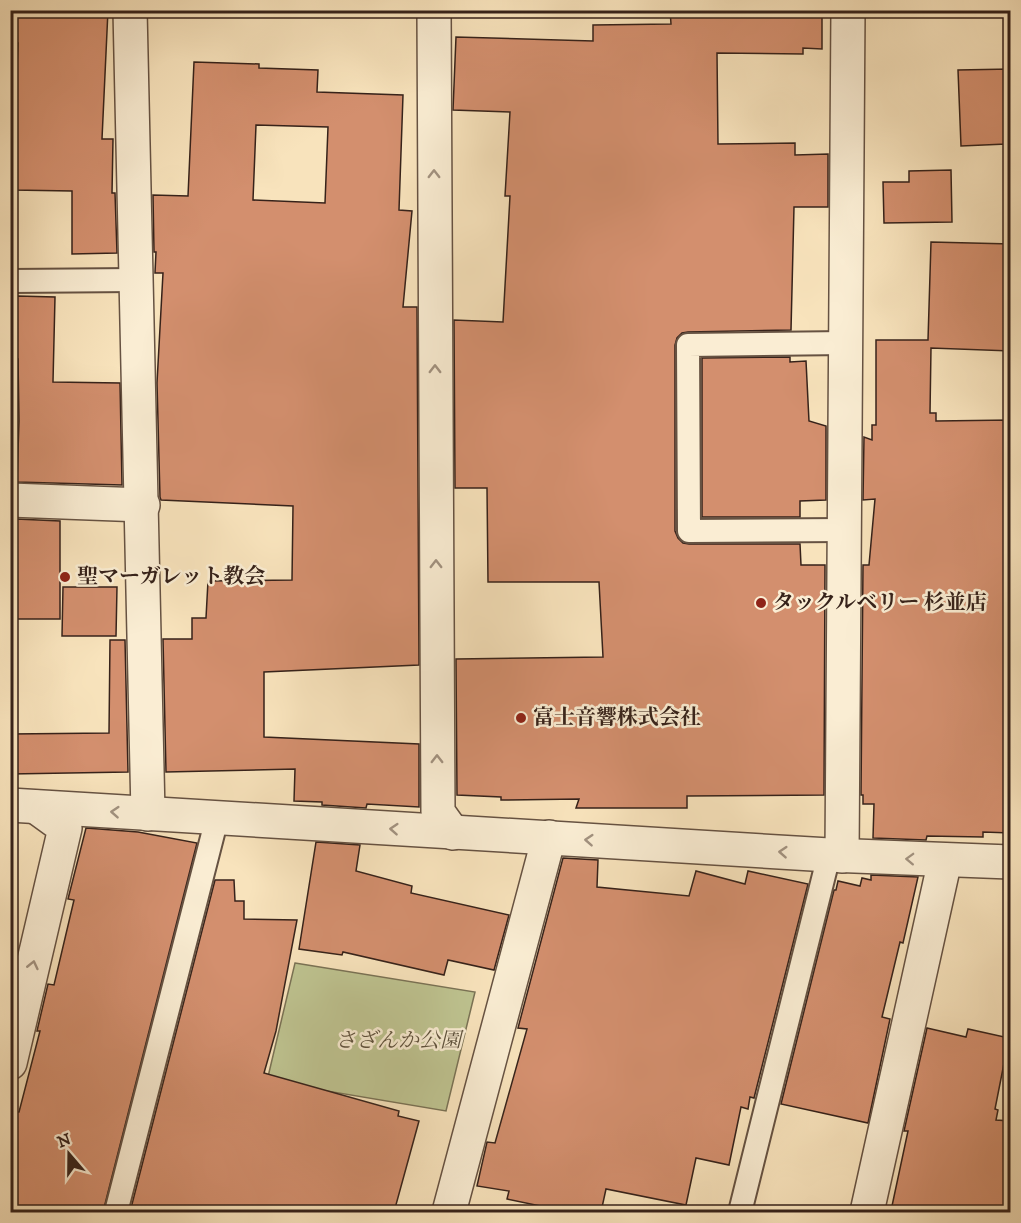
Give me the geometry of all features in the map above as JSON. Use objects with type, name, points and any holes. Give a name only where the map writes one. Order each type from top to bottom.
[{"type":"street","points":[[130,10],[135,280],[143,505],[148,814]]},
{"type":"street","points":[[434,10],[438,812],[453,833]]},
{"type":"street","points":[[835,856],[844,530],[848,10]]},
{"type":"street","points":[[10,500],[143,505]]},
{"type":"street","points":[[23,806],[835,856],[1011,862]]},
{"type":"street","points":[[10,1063],[65,828],[23,806]]},
{"type":"street","points":[[449,1212],[549,837]]},
{"type":"street","points":[[867,1212],[945,860]]},
{"type":"lane","points":[[10,280],[135,280]]},
{"type":"lane","points":[[844,530],[689,531],[688,345],[845,343]]},
{"type":"lane","points":[[116,1212],[217,818]]},
{"type":"lane","points":[[740,1212],[835,856]]},
{"type":"green space","name":"さざんか公園","points":[[295,963],[475,992],[446,1111],[267,1081]]},
{"type":"building","points":[[10,10],[108,10],[102,139],[113,139],[112,193],[115,193],[117,253],[72,254],[72,191],[12,190],[18,43],[10,43]]},
{"type":"building","points":[[670,10],[822,14],[822,49],[803,48],[803,54],[717,53],[718,144],[795,143],[795,155],[828,154],[828,207],[794,207],[791,330],[688,332],[682,333],[677,338],[675,345],[675,531],[683,543],[689,544],[800,544],[801,565],[825,565],[824,795],[687,796],[687,808],[576,808],[579,799],[501,800],[501,797],[457,795],[456,659],[603,657],[599,582],[488,582],[487,488],[455,488],[454,320],[503,322],[510,196],[505,196],[510,112],[453,110],[456,37],[593,41],[593,25],[671,24]]},
{"type":"building","points":[[194,62],[259,64],[259,68],[318,70],[317,92],[403,95],[399,210],[412,211],[403,307],[417,307],[419,665],[264,672],[264,737],[419,744],[419,807],[367,804],[366,808],[294,801],[295,769],[166,772],[163,639],[192,639],[192,618],[206,618],[208,581],[292,580],[293,506],[161,500],[160,497],[157,383],[163,273],[155,273],[153,195],[188,196]],"holes":[[[256,125],[328,127],[325,203],[253,200]]]},
{"type":"building","points":[[1011,69],[1011,121],[1005,121],[1006,144],[961,146],[958,70]]},
{"type":"building","points":[[951,170],[952,222],[884,223],[883,182],[909,182],[909,171]]},
{"type":"building","points":[[931,242],[1011,244],[1011,351],[931,348],[930,413],[936,413],[936,421],[1011,420],[1011,833],[983,832],[983,837],[927,836],[926,840],[873,838],[874,804],[863,804],[863,795],[861,795],[863,565],[869,565],[875,499],[863,500],[864,437],[872,440],[872,425],[876,425],[876,340],[928,340]]},
{"type":"building","points":[[17,296],[55,297],[53,382],[120,383],[122,485],[17,482],[18,359],[14,359]]},
{"type":"building","points":[[790,357],[790,362],[806,361],[809,421],[826,426],[826,500],[800,501],[800,517],[702,517],[702,358]]},
{"type":"building","points":[[16,519],[60,521],[60,619],[10,619],[10,529],[15,529]]},
{"type":"building","points":[[63,587],[117,587],[116,636],[62,636]]},
{"type":"building","points":[[110,640],[125,640],[128,772],[10,774],[10,734],[109,733]]},
{"type":"building","points":[[86,828],[138,832],[197,843],[103,1212],[10,1212],[10,1145],[40,1031],[37,1031],[48,984],[54,985],[74,900],[68,899]]},
{"type":"building","points":[[316,842],[360,845],[356,871],[412,886],[411,893],[509,915],[494,970],[448,960],[444,975],[343,952],[342,955],[299,949]]},
{"type":"building","points":[[563,858],[598,860],[597,887],[689,896],[696,871],[745,884],[748,871],[808,884],[754,1098],[750,1097],[748,1109],[741,1107],[729,1165],[696,1158],[686,1205],[606,1189],[601,1212],[569,1212],[507,1199],[509,1191],[477,1186],[487,1142],[495,1143],[527,1029],[518,1028]]},
{"type":"building","points":[[871,875],[918,877],[903,943],[900,942],[882,1017],[890,1019],[868,1123],[781,1104],[834,890],[836,890],[838,881],[860,886],[862,878],[871,880]]},
{"type":"building","points":[[215,880],[234,880],[235,901],[244,901],[244,919],[297,920],[276,1031],[264,1073],[399,1111],[398,1116],[419,1121],[394,1212],[130,1212]]},
{"type":"building","points":[[927,1028],[966,1037],[968,1029],[1009,1038],[995,1109],[998,1110],[996,1120],[1011,1121],[1011,1212],[921,1212],[892,1206],[908,1131],[904,1131]]},
{"type":"place","name":"聖マーガレット教会","points":[[65,577]]},
{"type":"place","name":"タックルベリー 杉並店","points":[[761,603]]},
{"type":"place","name":"富士音響株式会社","points":[[521,718]]}]
